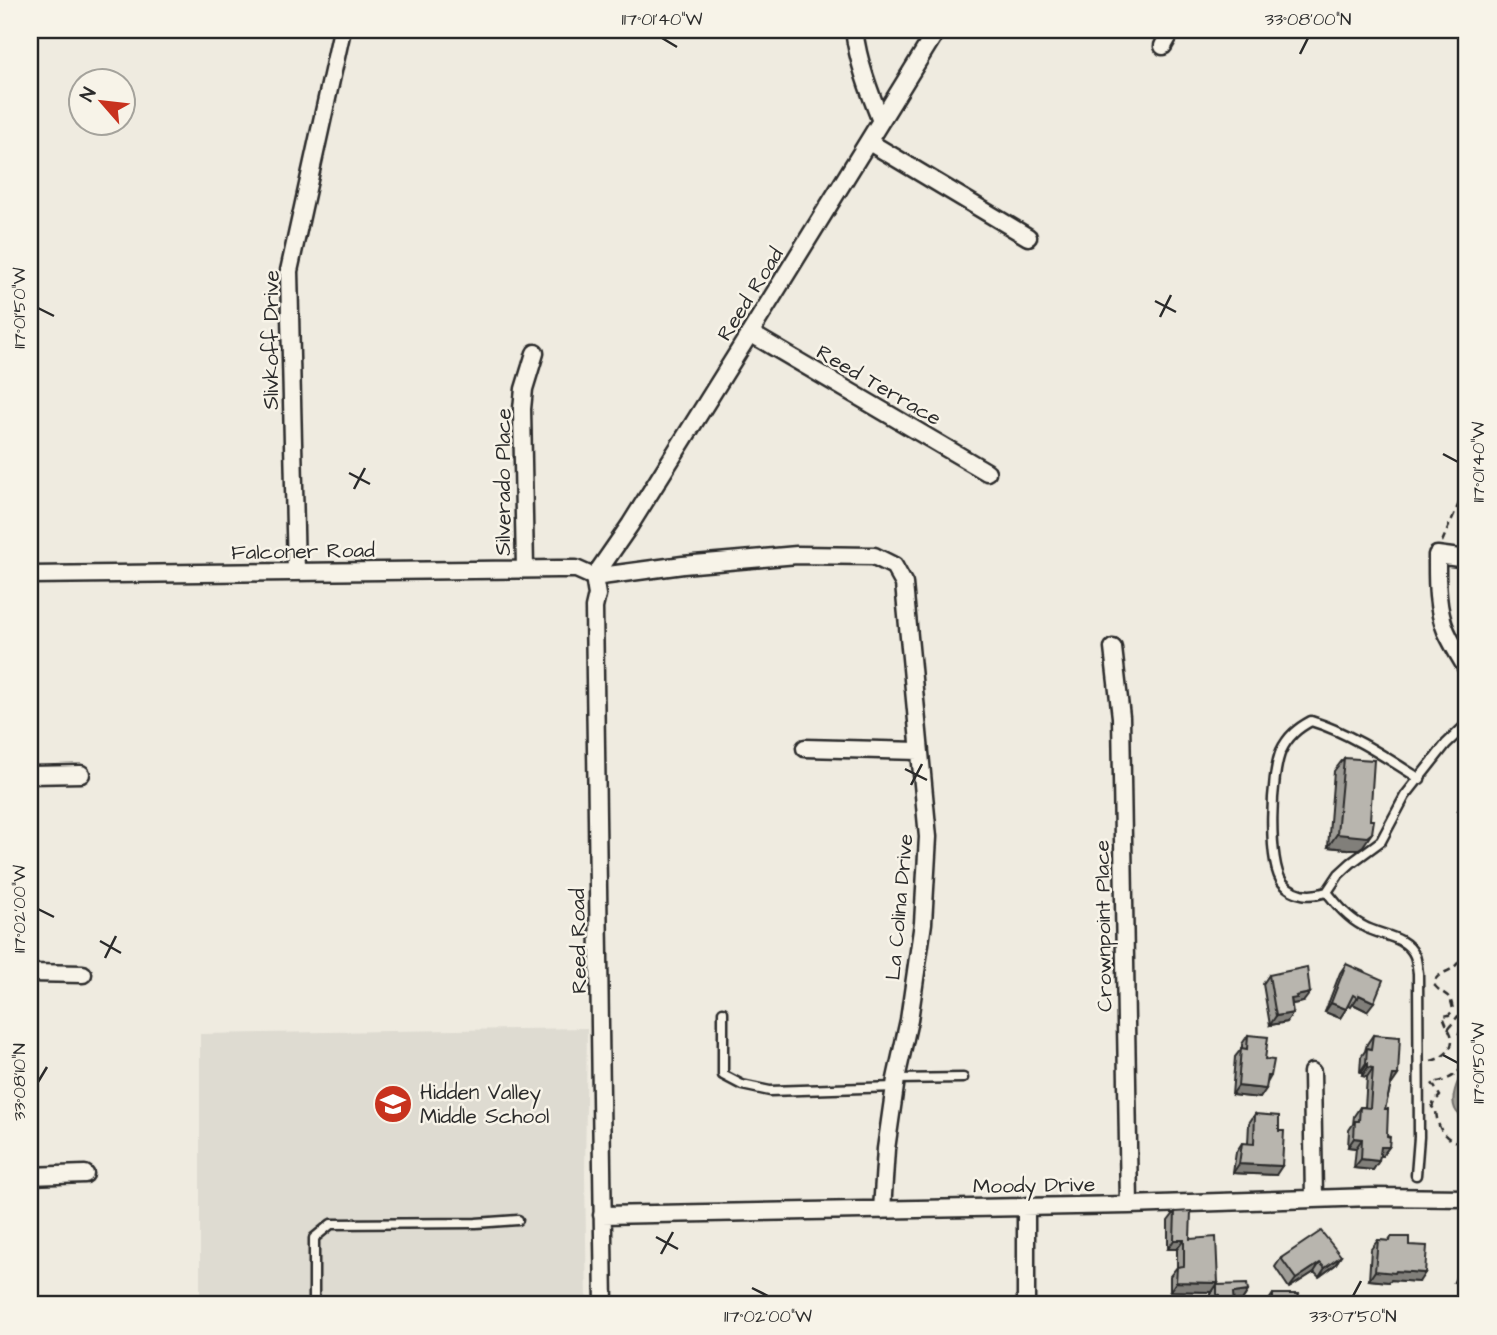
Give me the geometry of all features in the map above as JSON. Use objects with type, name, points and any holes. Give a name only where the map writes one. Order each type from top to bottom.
[{"type":"street","name":"Slivkoff Drive","points":[[296,572],[289,271],[342,30]]},
{"type":"street","points":[[854,30],[866,84],[881,121]]},
{"type":"street","name":"Reed Road","points":[[604,1305],[594,608],[597,595],[594,577],[750,333],[937,30]]},
{"type":"street","points":[[1163,46],[1172,30]]},
{"type":"street","points":[[869,142],[1028,237]]},
{"type":"street","name":"Reed Terrace","points":[[750,333],[987,472]]},
{"type":"street","name":"Silverado Place","points":[[524,569],[522,409],[524,389],[536,353]]},
{"type":"street","name":"La Colina Drive","points":[[594,577],[683,565],[797,555],[874,556],[894,566],[904,584],[928,837],[923,923],[886,1149],[882,1210]]},
{"type":"street","points":[[1467,559],[1437,555],[1440,604],[1445,628],[1467,669]]},
{"type":"street","name":"Falconer Road","points":[[30,575],[576,569],[594,577]]},
{"type":"street","name":"Crownpoint Place","points":[[1113,648],[1121,717],[1129,1205]]},
{"type":"street","points":[[805,748],[919,751]]},
{"type":"street","points":[[30,775],[80,774]]},
{"type":"street","points":[[30,973],[83,974]]},
{"type":"street","points":[[1312,1072],[1314,1199]]},
{"type":"street","points":[[30,1176],[85,1174]]},
{"type":"street","name":"Moody Drive","points":[[602,1215],[1129,1205],[1372,1197],[1467,1198]]},
{"type":"street","points":[[1026,1206],[1027,1305]]},
{"type":"lane","points":[[1420,779],[1325,725],[1311,721],[1299,728],[1279,754],[1275,769],[1272,824],[1274,859],[1281,881],[1292,891],[1302,895],[1327,892],[1339,874],[1381,841],[1405,796],[1420,779],[1446,744],[1467,724]]},
{"type":"lane","points":[[1327,892],[1354,921],[1392,936],[1407,945],[1415,957],[1418,973],[1419,1123],[1416,1175]]},
{"type":"lane","points":[[723,1012],[723,1075],[742,1085],[770,1091],[854,1090],[896,1083],[963,1078]]},
{"type":"lane","points":[[314,1305],[314,1238],[331,1224],[476,1223],[518,1220]]},
{"type":"path","points":[[1437,555],[1467,485]]},
{"type":"path","points":[[1457,810],[1467,816]]},
{"type":"path","points":[[1431,1061],[1442,1057],[1448,1051],[1452,1037],[1443,1016],[1449,1015],[1453,1010],[1451,1000],[1435,986],[1435,980],[1439,974],[1458,964],[1467,942]]},
{"type":"path","points":[[1448,1029],[1458,1016],[1462,1021]]},
{"type":"path","points":[[1467,1018],[1462,1021],[1458,1032],[1466,1049],[1464,1063],[1451,1078],[1432,1083],[1440,1096],[1432,1107],[1436,1110],[1438,1126],[1444,1135],[1453,1141],[1467,1143]]},
{"type":"shaded area","name":"Hidden Valley Middle School","points":[[587,1028],[587,1305],[200,1305],[200,1034]]},
{"type":"shaded area","points":[[1467,1065],[1467,1121],[1456,1111],[1453,1098]]},
{"type":"building","points":[[1344,758],[1374,760],[1370,820],[1374,820],[1372,833],[1367,837],[1337,834]]},
{"type":"building","points":[[1346,964],[1383,980],[1374,1002],[1353,995],[1346,1009],[1331,1003]]},
{"type":"building","points":[[1307,967],[1310,993],[1291,999],[1293,1013],[1276,1016],[1269,975]]},
{"type":"building","points":[[1248,1035],[1268,1037],[1265,1059],[1274,1060],[1266,1089],[1238,1086],[1241,1048],[1247,1049]]},
{"type":"building","points":[[1373,1035],[1400,1037],[1398,1075],[1393,1075],[1385,1109],[1388,1109],[1389,1147],[1381,1147],[1379,1161],[1361,1159],[1362,1139],[1354,1138],[1355,1121],[1359,1121],[1360,1107],[1370,1108],[1373,1068],[1366,1063],[1367,1048],[1371,1049]]},
{"type":"building","points":[[1255,1114],[1279,1116],[1279,1131],[1284,1131],[1282,1166],[1239,1164],[1242,1143],[1254,1144]]},
{"type":"building","points":[[1191,1211],[1190,1239],[1216,1237],[1218,1283],[1176,1282],[1177,1267],[1184,1266],[1184,1240],[1174,1240],[1175,1212]]},
{"type":"building","points":[[1321,1231],[1341,1256],[1325,1268],[1320,1263],[1296,1279],[1281,1258]]},
{"type":"building","points":[[1391,1237],[1409,1237],[1409,1245],[1427,1246],[1425,1273],[1375,1271],[1378,1240],[1390,1241]]},
{"type":"building","points":[[1467,1255],[1467,1275],[1461,1273]]},
{"type":"building","points":[[1247,1284],[1248,1291],[1233,1293],[1234,1305],[1219,1305],[1217,1285]]},
{"type":"building","points":[[1273,1294],[1299,1294],[1296,1303],[1303,1305],[1273,1305]]},
{"type":"place","name":"Hidden Valley Middle School","points":[[393,1104]]}]
